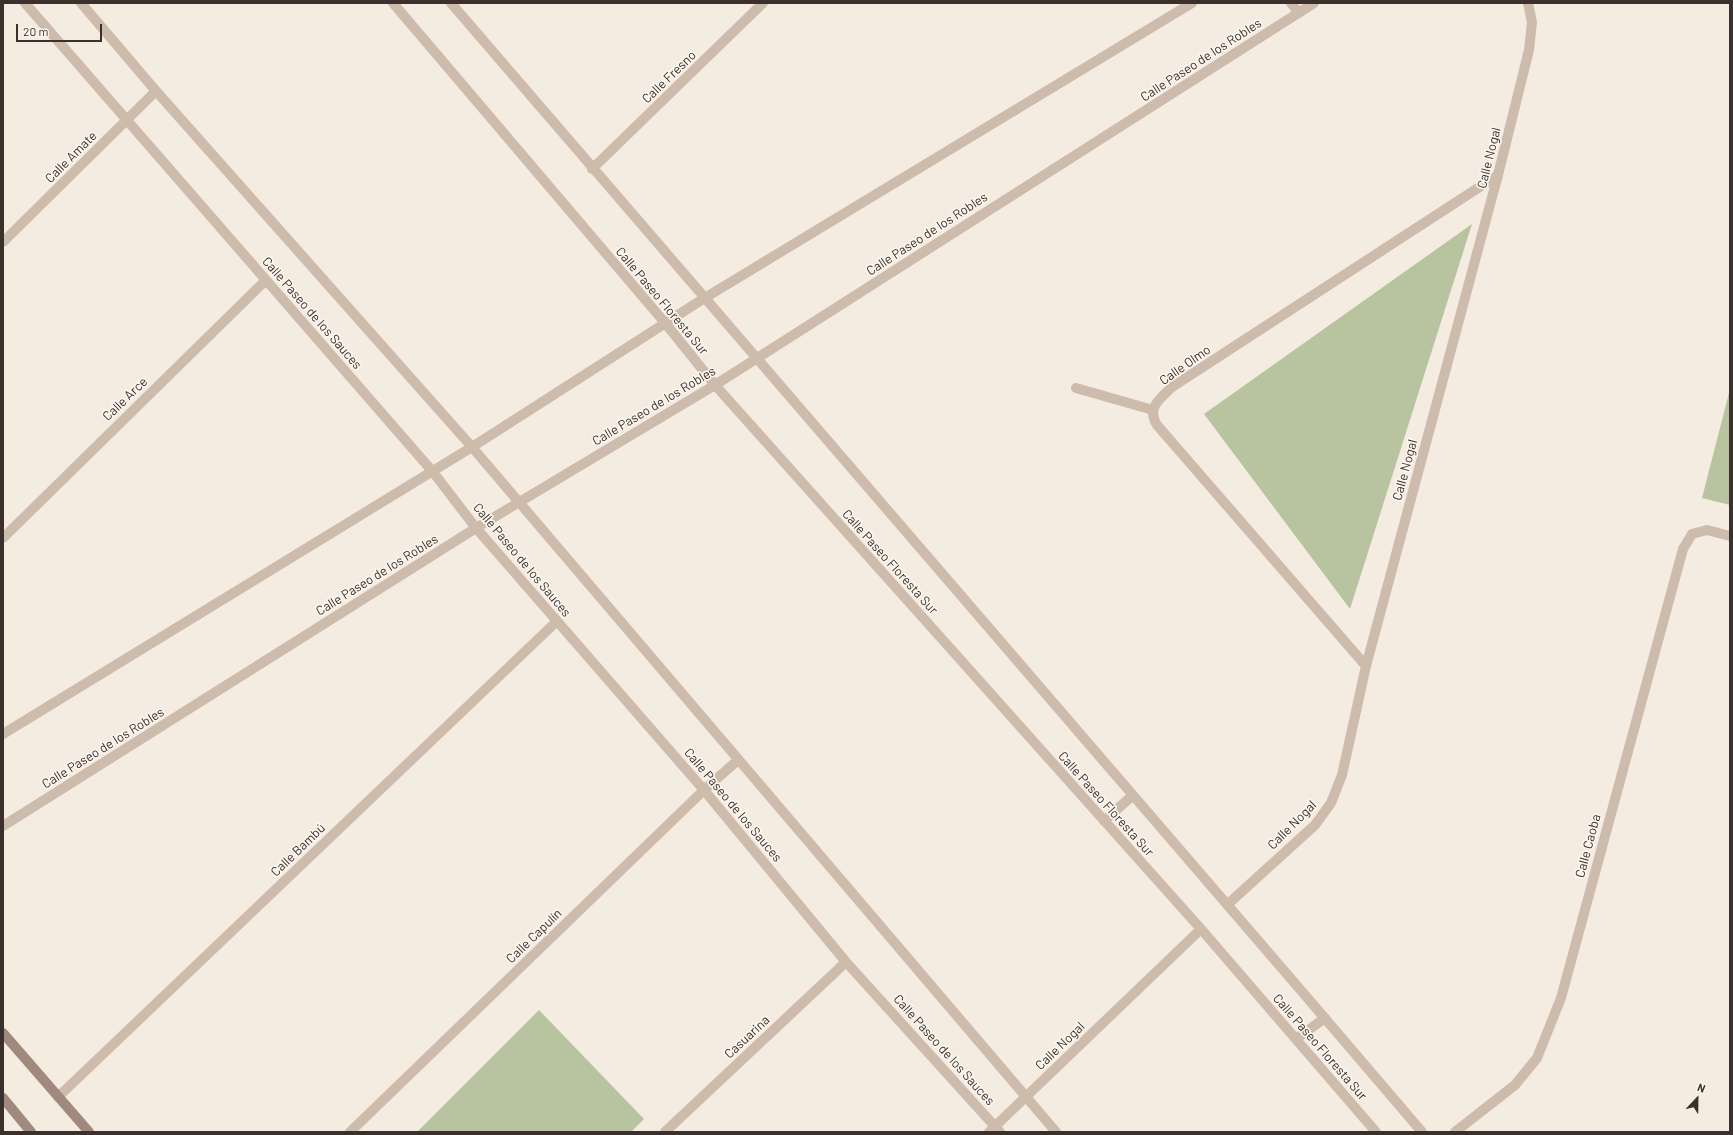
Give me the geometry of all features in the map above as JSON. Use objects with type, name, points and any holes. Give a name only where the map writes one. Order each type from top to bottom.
[{"type":"main road","points":[[3,1033],[89,1132]]},
{"type":"main road","points":[[3,1098],[31,1132]]},
{"type":"street","name":"Calle Paseo de los Sauces","points":[[25,3],[433,472],[476,528],[556,622],[704,790],[846,962],[995,1130]]},
{"type":"street","points":[[81,3],[156,91],[472,447],[1056,1132]]},
{"type":"street","name":"Calle Paseo Floresta Sur","points":[[394,3],[666,324],[715,385],[1201,929],[1376,1132]]},
{"type":"street","name":"Calle Paseo Floresta Sur","points":[[451,3],[703,299],[1228,904],[1422,1132]]},
{"type":"street","name":"Calle Fresno","points":[[592,169],[763,3]]},
{"type":"street","points":[[3,734],[433,472],[703,299],[1192,3]]},
{"type":"street","points":[[1291,3],[1298,13]]},
{"type":"street","name":"Calle Paseo de los Robles","points":[[3,826],[476,528],[715,385],[1314,3]]},
{"type":"street","name":"Calle Nogal","points":[[1228,904],[1315,825],[1331,804],[1342,775],[1366,666],[1498,175],[1529,50],[1532,22],[1528,3]]},
{"type":"street","name":"Calle Amate","points":[[3,242],[156,91]]},
{"type":"street","name":"Calle Olmo","points":[[1152,410],[1156,403],[1172,387],[1498,175]]},
{"type":"street","name":"Calle Arce","points":[[3,538],[266,280]]},
{"type":"street","points":[[1076,388],[1152,410],[1152,418],[1157,425],[1366,666]]},
{"type":"street","name":"Calle Caoba","points":[[1455,1132],[1515,1085],[1537,1058],[1561,998],[1682,549],[1692,534],[1708,530],[1730,536]]},
{"type":"street","name":"Calle Bambú","points":[[58,1097],[556,622]]},
{"type":"street","name":"Calle Capulín","points":[[350,1132],[704,790],[738,760]]},
{"type":"street","points":[[1104,821],[1133,795]]},
{"type":"street","name":"Calle Nogal","points":[[995,1130],[1025,1097],[1201,929]]},
{"type":"street","name":"Casuarina","points":[[665,1132],[846,962]]},
{"type":"street","points":[[1296,1039],[1325,1018]]},
{"type":"green space","points":[[1472,224],[1350,609],[1204,414]]},
{"type":"green space","points":[[1730,389],[1730,505],[1702,498]]},
{"type":"green space","points":[[539,1010],[644,1119],[631,1132],[417,1132]]}]
